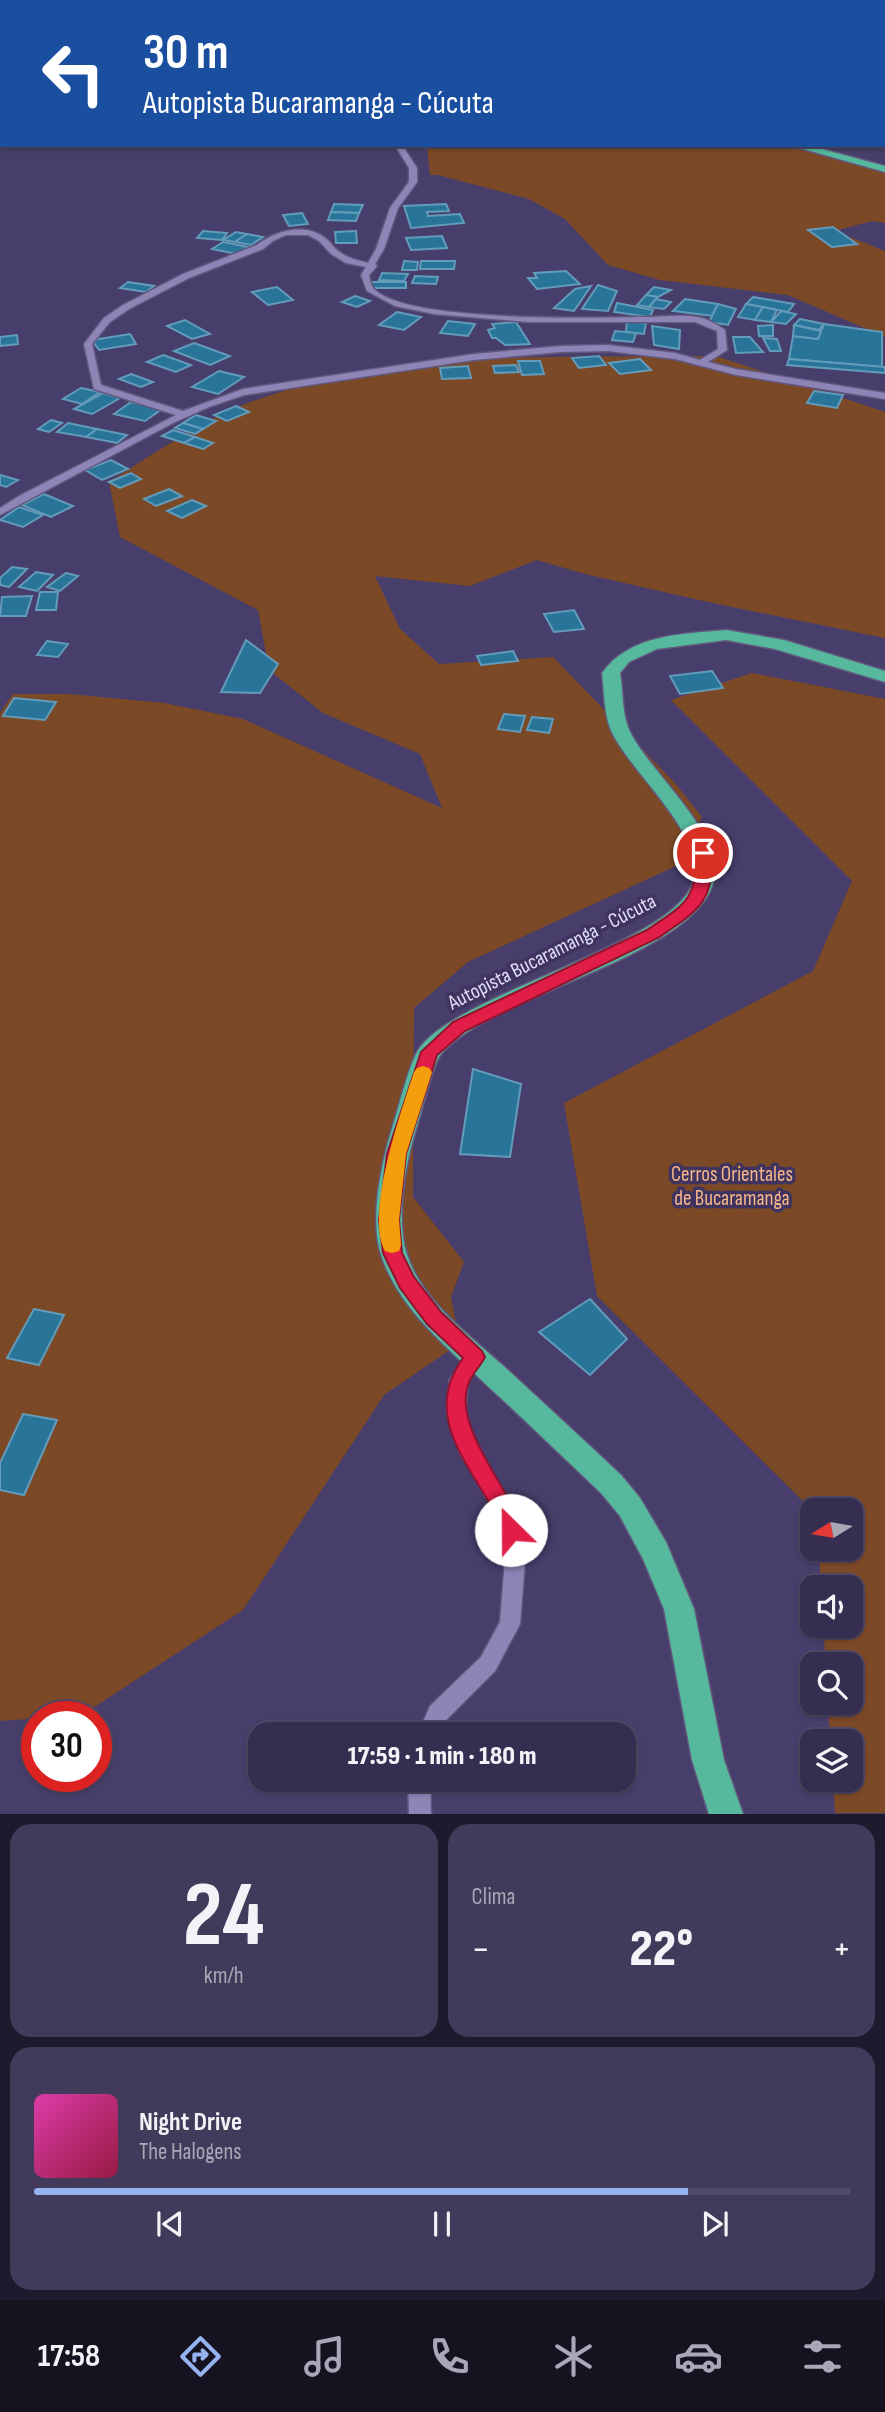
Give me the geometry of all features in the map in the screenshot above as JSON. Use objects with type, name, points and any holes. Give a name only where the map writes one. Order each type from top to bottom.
[{"type":"highway","points":[[802,147],[885,169]]},
{"type":"highway","name":"Autopista Bucaramanga - Cúcuta","points":[[726,1814],[708,1760],[679,1609],[655,1552],[630,1507],[611,1485],[434,1318],[407,1282],[393,1253],[389,1220],[396,1154],[429,1052],[459,1027],[653,934],[698,899],[705,877],[703,853],[690,827],[619,727],[611,686],[611,673],[616,664],[652,645],[726,635],[778,644],[885,677]]},
{"type":"street","points":[[399,147],[413,168],[413,182],[394,208],[373,266],[365,275],[368,288],[376,295],[408,308],[458,315],[696,319],[721,330],[723,350],[702,362]]},
{"type":"street","points":[[180,414],[97,387],[88,344],[107,320],[186,276],[260,247],[285,233],[309,233],[322,239],[334,252],[349,261],[373,266]]},
{"type":"street","points":[[0,512],[24,496],[211,400],[243,392],[474,357],[561,349],[607,348],[702,362],[736,372],[885,396]]},
{"type":"street","points":[[434,1722],[438,1713],[488,1664],[510,1624],[516,1548],[506,1512],[468,1448],[456,1415],[459,1379],[475,1357]]},
{"type":"street","points":[[419,1792],[420,1814]]},
{"type":"green space","points":[[427,147],[792,147],[885,171],[885,223],[872,221],[835,231],[885,251],[885,337],[788,295],[660,280],[608,265],[565,219],[529,199],[430,175]]},
{"type":"green space","points":[[716,356],[885,412],[885,638],[708,602],[585,574],[537,560],[470,586],[375,576],[400,629],[439,664],[553,657],[675,783],[702,817],[676,866],[468,962],[414,1008],[413,1197],[464,1262],[451,1297],[460,1343],[384,1395],[243,1610],[103,1701],[21,1701],[21,1719],[0,1721],[0,713],[13,694],[69,694],[164,703],[243,719],[442,808],[420,754],[323,713],[269,670],[258,610],[120,537],[109,482],[212,419],[248,403],[305,385],[363,372],[421,364],[538,357]]},
{"type":"green space","name":"Cerros Orientales de Bucaramanga","points":[[752,673],[885,699],[885,1813],[835,1813],[834,1792],[863,1792],[863,1729],[829,1729],[829,1715],[863,1715],[863,1652],[825,1652],[824,1638],[863,1638],[863,1575],[820,1575],[820,1561],[863,1561],[863,1498],[800,1498],[597,1296],[564,1103],[813,971],[852,881],[671,700]]},
{"type":"building","points":[[334,204],[363,205],[359,213],[331,212]]},
{"type":"building","points":[[446,204],[449,211],[427,212],[428,216],[460,214],[464,223],[411,228],[404,206]]},
{"type":"building","points":[[331,212],[359,213],[356,221],[328,220]]},
{"type":"building","points":[[302,213],[308,224],[289,226],[283,215]]},
{"type":"building","points":[[833,227],[857,244],[832,247],[808,230]]},
{"type":"building","points":[[203,231],[227,233],[222,240],[197,238]]},
{"type":"building","points":[[356,231],[357,243],[336,243],[335,232]]},
{"type":"building","points":[[236,232],[247,234],[235,242],[223,240]]},
{"type":"building","points":[[247,234],[263,237],[251,245],[235,242]]},
{"type":"building","points":[[442,236],[447,248],[411,250],[406,238]]},
{"type":"building","points":[[223,242],[248,247],[237,254],[212,249]]},
{"type":"building","points":[[404,261],[418,262],[417,270],[402,270]]},
{"type":"building","points":[[421,261],[455,261],[454,269],[420,269]]},
{"type":"building","points":[[566,271],[580,284],[537,289],[528,278],[537,278],[534,273]]},
{"type":"building","points":[[382,273],[408,274],[404,281],[379,280]]},
{"type":"building","points":[[415,276],[438,277],[436,284],[412,283]]},
{"type":"building","points":[[128,282],[154,286],[146,292],[120,288]]},
{"type":"building","points":[[372,282],[406,282],[406,288],[371,288]]},
{"type":"building","points":[[598,285],[617,291],[608,311],[582,309]]},
{"type":"building","points":[[591,286],[574,311],[554,308],[575,289]]},
{"type":"building","points":[[277,287],[293,300],[268,305],[252,292]]},
{"type":"building","points":[[654,287],[671,290],[658,297],[646,295]]},
{"type":"building","points":[[646,295],[658,297],[649,307],[637,305]]},
{"type":"building","points":[[355,296],[370,301],[357,307],[342,302]]},
{"type":"building","points":[[753,297],[794,304],[788,312],[746,304]]},
{"type":"building","points":[[656,299],[671,302],[664,309],[649,307]]},
{"type":"building","points":[[685,299],[718,304],[713,316],[673,311]]},
{"type":"building","points":[[617,303],[653,310],[650,317],[614,312]]},
{"type":"building","points":[[718,304],[736,309],[728,325],[709,322]]},
{"type":"building","points":[[746,304],[763,307],[755,320],[738,317]]},
{"type":"building","points":[[763,307],[777,310],[771,322],[755,320]]},
{"type":"building","points":[[781,311],[796,314],[786,324],[771,322]]},
{"type":"building","points":[[397,312],[421,317],[404,330],[379,325]]},
{"type":"building","points":[[800,319],[824,324],[819,330],[794,325]]},
{"type":"building","points":[[185,320],[210,334],[192,339],[167,326]]},
{"type":"building","points":[[448,321],[475,324],[468,336],[440,333]]},
{"type":"building","points":[[627,321],[646,323],[644,334],[626,332]]},
{"type":"building","points":[[516,322],[530,344],[505,345],[492,338],[488,330],[495,328],[492,324]]},
{"type":"building","points":[[824,324],[882,332],[882,367],[789,359],[793,336],[818,339]]},
{"type":"building","points":[[773,325],[773,336],[759,336],[758,326]]},
{"type":"building","points":[[794,325],[821,331],[818,339],[793,336]]},
{"type":"building","points":[[652,326],[680,330],[679,349],[654,345]]},
{"type":"building","points":[[615,331],[636,333],[633,342],[612,340]]},
{"type":"building","points":[[130,334],[136,344],[99,350],[92,340]]},
{"type":"building","points":[[17,335],[18,344],[0,346],[0,337]]},
{"type":"building","points":[[733,337],[750,337],[763,352],[736,353]]},
{"type":"building","points":[[763,338],[777,339],[781,351],[770,351]]},
{"type":"building","points":[[194,343],[230,356],[210,365],[174,351]]},
{"type":"building","points":[[163,355],[191,365],[176,372],[147,362]]},
{"type":"building","points":[[599,356],[606,365],[579,368],[572,358]]},
{"type":"building","points":[[640,359],[651,370],[620,374],[609,363]]},
{"type":"building","points":[[789,359],[885,367],[885,373],[787,365]]},
{"type":"building","points":[[518,361],[540,361],[544,374],[522,375]]},
{"type":"building","points":[[516,365],[519,372],[495,373],[493,366]]},
{"type":"building","points":[[468,366],[471,378],[442,379],[440,368]]},
{"type":"building","points":[[219,371],[244,377],[218,394],[192,387]]},
{"type":"building","points":[[131,374],[153,382],[141,387],[119,379]]},
{"type":"building","points":[[81,388],[100,392],[82,404],[63,399]]},
{"type":"building","points":[[814,391],[843,395],[837,408],[807,403]]},
{"type":"building","points":[[103,393],[120,398],[92,414],[74,409]]},
{"type":"building","points":[[131,402],[162,409],[145,421],[114,414]]},
{"type":"building","points":[[236,406],[249,412],[227,421],[214,415]]},
{"type":"building","points":[[196,415],[216,421],[203,429],[183,423]]},
{"type":"building","points":[[51,420],[62,423],[49,432],[38,429]]},
{"type":"building","points":[[68,423],[97,429],[86,437],[57,432]]},
{"type":"building","points":[[183,423],[203,429],[195,434],[175,428]]},
{"type":"building","points":[[97,429],[127,435],[117,443],[86,437]]},
{"type":"building","points":[[173,430],[195,437],[184,443],[162,436]]},
{"type":"building","points":[[195,437],[213,443],[203,449],[184,443]]},
{"type":"building","points":[[111,460],[128,469],[102,480],[85,470]]},
{"type":"building","points":[[131,473],[141,479],[120,488],[109,482]]},
{"type":"building","points":[[0,475],[18,480],[6,487],[0,485]]},
{"type":"building","points":[[169,489],[182,496],[156,506],[144,499]]},
{"type":"building","points":[[44,494],[73,506],[51,517],[22,505]]},
{"type":"building","points":[[192,500],[206,506],[182,518],[167,511]]},
{"type":"building","points":[[19,507],[43,515],[23,527],[0,520]]},
{"type":"building","points":[[12,567],[27,569],[9,587],[0,585],[0,578]]},
{"type":"building","points":[[36,572],[53,575],[37,591],[19,587]]},
{"type":"building","points":[[66,573],[78,576],[60,591],[47,587]]},
{"type":"building","points":[[40,592],[58,592],[56,610],[36,610]]},
{"type":"building","points":[[32,596],[26,616],[0,616],[2,597]]},
{"type":"building","points":[[574,610],[584,629],[554,632],[544,614]]},
{"type":"building","points":[[246,640],[278,664],[260,693],[221,692]]},
{"type":"building","points":[[47,641],[68,644],[58,657],[37,655]]},
{"type":"building","points":[[513,651],[518,661],[481,665],[477,656]]},
{"type":"building","points":[[712,671],[723,688],[680,694],[670,676]]},
{"type":"building","points":[[14,698],[56,702],[45,720],[3,716]]},
{"type":"building","points":[[504,714],[525,716],[520,732],[498,729]]},
{"type":"building","points":[[532,717],[553,719],[549,733],[527,730]]},
{"type":"building","points":[[473,1069],[521,1084],[510,1157],[460,1154]]},
{"type":"building","points":[[590,1299],[627,1339],[590,1375],[539,1332]]},
{"type":"building","points":[[34,1309],[64,1315],[39,1365],[7,1358]]},
{"type":"building","points":[[23,1414],[57,1420],[24,1495],[0,1490],[0,1463]]},
{"type":"slow traffic","points":[[392,1245],[389,1220],[396,1154],[423,1072]]},
{"type":"route","points":[[511,1530],[506,1512],[468,1448],[456,1415],[459,1379],[475,1357],[434,1318],[407,1282],[393,1253],[389,1220],[396,1154],[429,1052],[459,1027],[653,934],[677,917],[698,899],[705,877],[703,853]]}]
